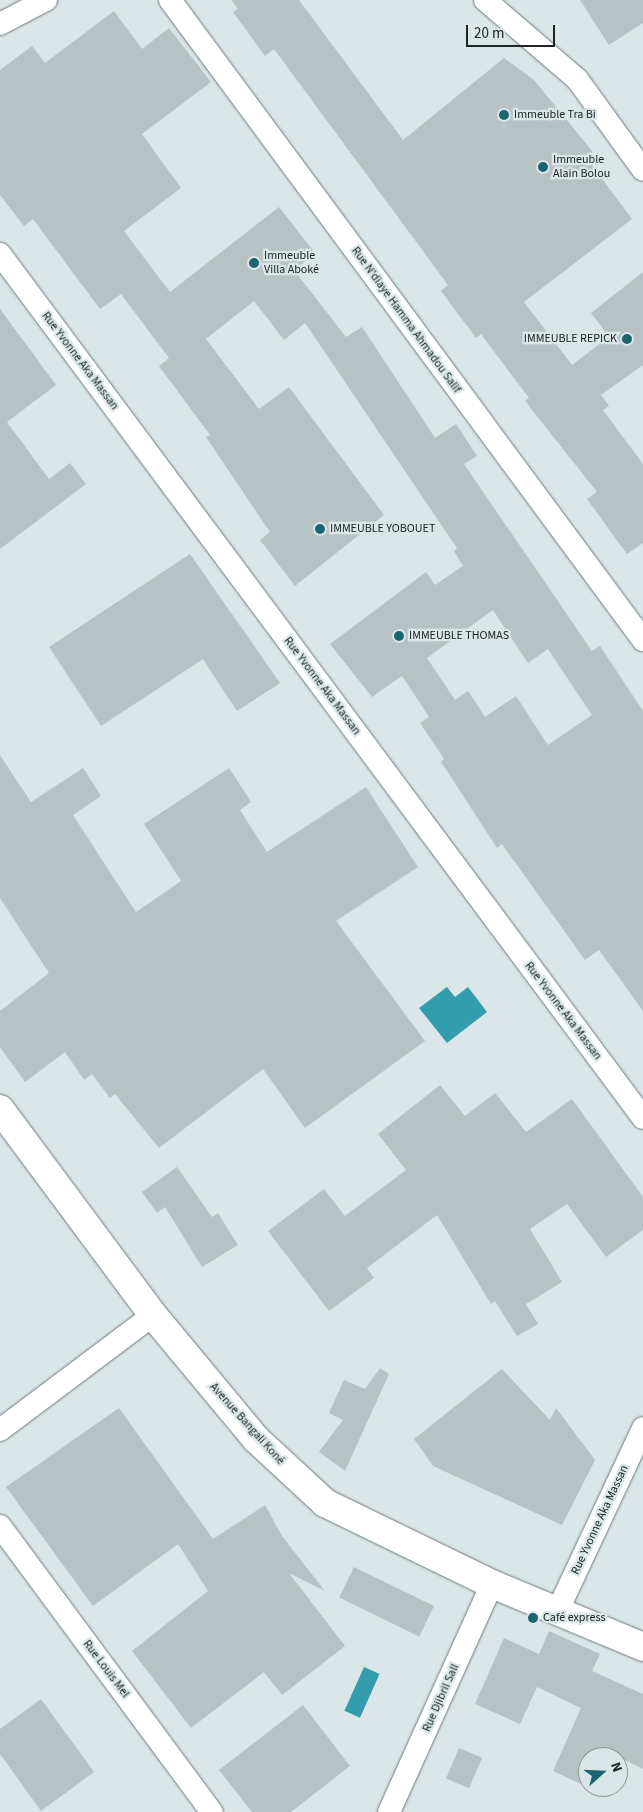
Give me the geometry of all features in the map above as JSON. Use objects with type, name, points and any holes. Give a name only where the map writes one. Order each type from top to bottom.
[{"type":"street","points":[[0,24],[46,0]]},
{"type":"street","name":"Rue N'diaye Hamma Ahmadou Salif","points":[[170,0],[643,640]]},
{"type":"street","points":[[485,0],[577,79],[643,170]]},
{"type":"street","name":"Rue Yvonne Aka Massan","points":[[0,254],[643,1118]]},
{"type":"street","name":"Avenue Bangali Koné","points":[[0,1109],[153,1315],[256,1438],[325,1503],[492,1584],[643,1647]]},
{"type":"street","points":[[0,1430],[153,1315]]},
{"type":"street","name":"Rue Yvonne Aka Massan","points":[[556,1612],[643,1428]]},
{"type":"street","name":"Rue Louis Mel","points":[[0,1526],[212,1812]]},
{"type":"street","name":"Rue Djibril Sall","points":[[389,1812],[492,1584]]},
{"type":"water","points":[[447,987],[455,997],[468,987],[487,1012],[447,1043],[419,1008]]},
{"type":"water","points":[[364,1667],[380,1674],[360,1718],[344,1711]]},
{"type":"building","points":[[231,0],[299,0],[403,140],[504,58],[534,80],[593,152],[586,157],[632,219],[524,302],[572,365],[609,337],[591,313],[643,272],[643,365],[601,395],[609,406],[603,410],[643,464],[643,543],[627,554],[587,499],[597,492],[525,401],[529,398],[481,334],[476,338],[441,291],[448,285],[274,49],[265,56],[233,12],[238,9]]},
{"type":"building","points":[[580,0],[643,0],[643,23],[609,45]]},
{"type":"building","points":[[114,11],[142,49],[169,28],[211,82],[142,134],[181,188],[124,231],[170,292],[279,207],[315,253],[294,270],[346,337],[362,327],[435,438],[456,424],[477,456],[464,464],[592,651],[600,646],[643,711],[643,1011],[599,950],[585,960],[502,844],[497,848],[441,762],[444,759],[420,723],[429,717],[402,676],[372,697],[330,644],[426,572],[435,585],[463,566],[454,551],[457,548],[305,323],[284,340],[254,301],[206,339],[259,409],[289,387],[384,515],[295,586],[260,540],[270,532],[206,437],[210,435],[159,366],[169,358],[121,294],[100,309],[33,219],[24,226],[0,195],[0,70],[32,46],[45,63]],"holes":[[[493,610],[528,663],[548,649],[592,715],[548,745],[516,696],[485,717],[468,691],[455,700],[427,658]]]},
{"type":"building","points":[[0,309],[56,385],[7,422],[49,479],[70,463],[86,484],[0,549]]},
{"type":"building","points":[[190,554],[280,683],[237,711],[203,659],[101,726],[49,647]]},
{"type":"building","points":[[0,755],[31,802],[83,768],[101,796],[73,815],[136,912],[181,881],[144,824],[229,768],[251,802],[240,810],[267,852],[366,787],[418,867],[336,921],[425,1041],[305,1128],[263,1069],[159,1148],[115,1094],[110,1098],[92,1074],[84,1080],[65,1052],[25,1082],[0,1047],[0,1011],[49,973],[0,898]]},
{"type":"building","points":[[440,1085],[465,1116],[495,1093],[526,1132],[572,1099],[643,1197],[643,1230],[606,1257],[567,1204],[530,1229],[562,1282],[526,1304],[538,1324],[517,1336],[495,1301],[491,1304],[437,1215],[367,1268],[374,1278],[329,1311],[268,1231],[324,1189],[345,1216],[406,1170],[378,1134]]},
{"type":"building","points":[[177,1167],[212,1217],[218,1213],[238,1245],[202,1267],[165,1207],[157,1213],[142,1192]]},
{"type":"building","points":[[380,1368],[389,1374],[345,1471],[319,1452],[343,1420],[329,1413],[344,1380],[365,1389]]},
{"type":"building","points":[[502,1369],[550,1420],[556,1408],[595,1460],[562,1525],[433,1466],[414,1439]]},
{"type":"building","points":[[119,1408],[213,1539],[265,1505],[282,1536],[325,1591],[289,1573],[345,1646],[282,1695],[264,1672],[191,1728],[132,1651],[208,1591],[178,1544],[93,1606],[6,1487]]},
{"type":"building","points":[[354,1567],[434,1606],[419,1637],[339,1598]]},
{"type":"building","points":[[549,1631],[600,1654],[592,1671],[643,1694],[643,1769],[628,1762],[628,1747],[578,1747],[578,1783],[553,1771],[581,1708],[537,1687],[520,1724],[475,1704],[504,1638],[539,1654]]},
{"type":"building","points":[[41,1699],[94,1772],[41,1811],[0,1754],[0,1729]]},
{"type":"building","points":[[303,1705],[350,1766],[291,1812],[252,1812],[219,1770]]},
{"type":"building","points":[[459,1748],[482,1758],[469,1788],[446,1778]]},
{"type":"place","name":"Immeuble Tra Bi","points":[[504,115]]},
{"type":"place","name":"Immeuble Alain Bolou","points":[[543,167]]},
{"type":"place","name":"Immeuble Villa Aboké","points":[[254,263]]},
{"type":"place","name":"IMMEUBLE REPICK","points":[[627,339]]},
{"type":"place","name":"IMMEUBLE YOBOUET","points":[[320,529]]},
{"type":"place","name":"IMMEUBLE THOMAS","points":[[399,636]]},
{"type":"place","name":"Café express","points":[[533,1618]]}]
